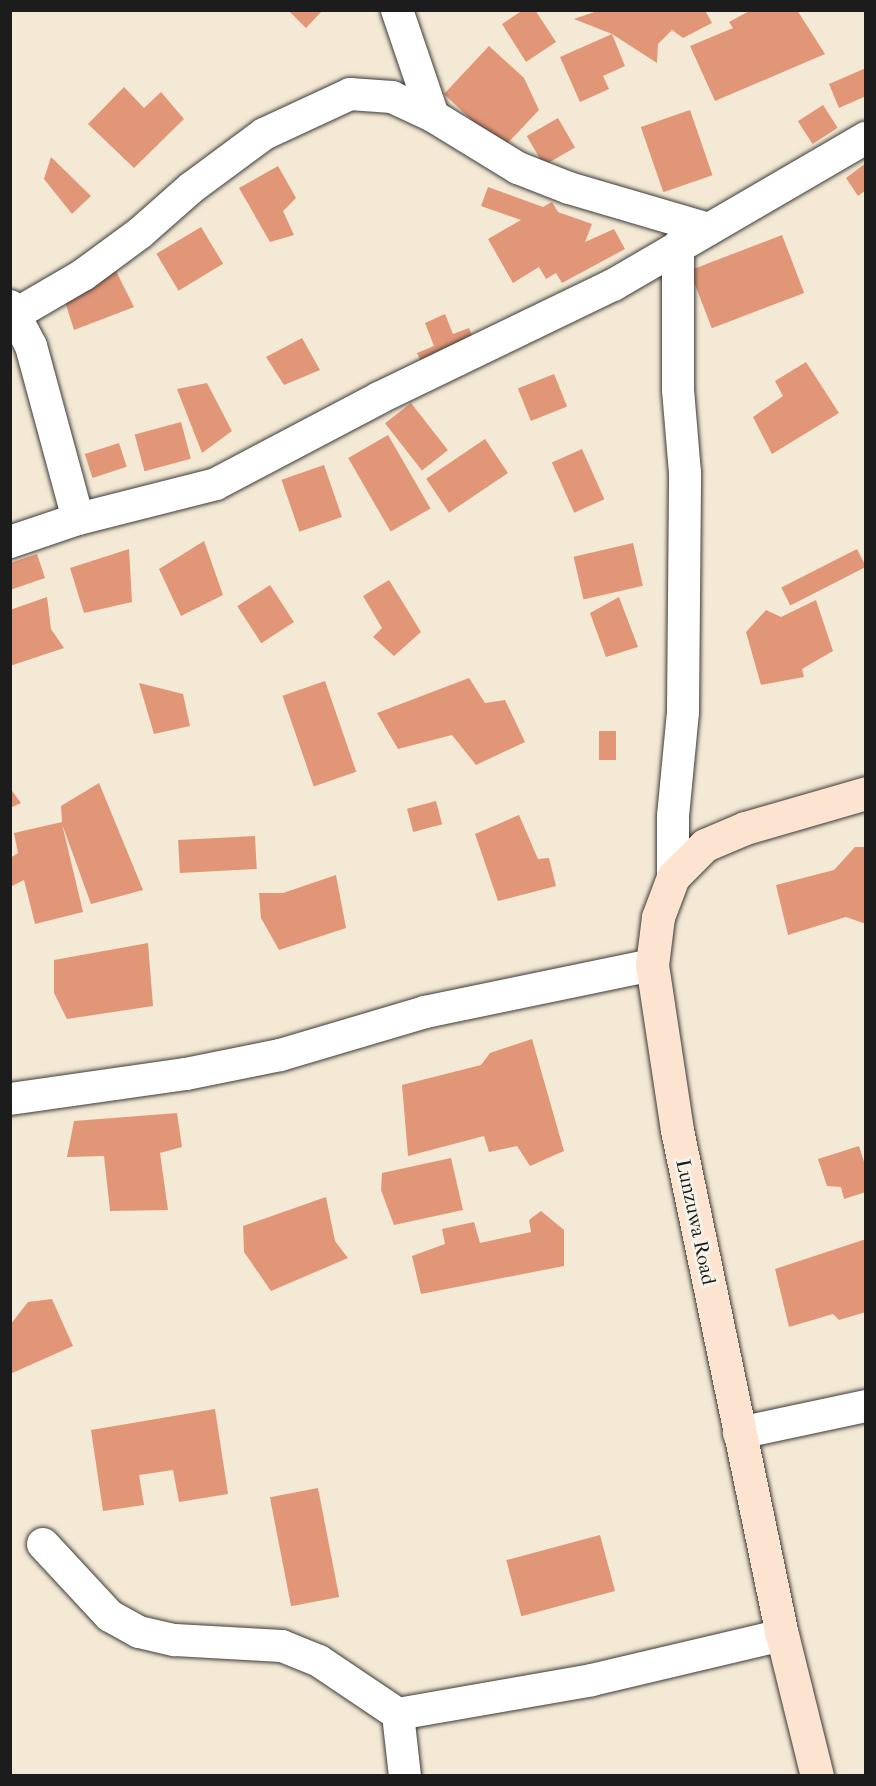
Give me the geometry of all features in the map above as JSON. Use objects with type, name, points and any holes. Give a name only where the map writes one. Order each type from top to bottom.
[{"type":"street","points":[[397,10],[434,116]]},
{"type":"street","points":[[78,519],[30,346],[13,310],[83,275],[140,233],[191,188],[264,134],[316,107],[350,94],[392,97],[434,116],[518,168],[569,188],[708,229]]},
{"type":"street","points":[[10,542],[78,519],[216,484],[379,398],[613,285],[866,138]]},
{"type":"street","points":[[674,877],[673,816],[683,712],[685,474],[678,389],[678,246]]},
{"type":"street","name":"Lunzuwa Road","points":[[817,1776],[782,1635],[677,1130],[652,965],[658,917],[674,877],[705,845],[745,828],[866,793]]},
{"type":"street","points":[[10,1099],[245,1062],[425,1012],[652,965]]},
{"type":"street","points":[[739,1433],[866,1406]]},
{"type":"street","points":[[43,1544],[110,1616],[139,1632],[175,1640],[282,1646],[319,1661],[398,1714],[591,1680],[782,1635]]},
{"type":"street","points":[[398,1714],[405,1776]]},
{"type":"building","points":[[288,10],[323,10],[306,28]]},
{"type":"building","points":[[523,10],[535,10],[556,42],[526,62],[502,24]]},
{"type":"building","points":[[600,10],[705,10],[712,23],[683,38],[672,30],[658,44],[657,63],[612,34],[574,19]]},
{"type":"building","points":[[751,10],[797,10],[825,54],[715,101],[690,46],[733,28],[729,22]]},
{"type":"building","points":[[612,34],[625,66],[603,76],[609,89],[580,102],[560,57]]},
{"type":"building","points":[[489,46],[524,78],[539,110],[502,149],[444,94]]},
{"type":"building","points":[[866,68],[866,96],[839,108],[829,84]]},
{"type":"building","points":[[124,87],[144,108],[161,92],[184,119],[134,168],[88,124]]},
{"type":"building","points":[[823,105],[838,128],[813,144],[798,121]]},
{"type":"building","points":[[690,110],[712,175],[663,192],[641,127]]},
{"type":"building","points":[[558,118],[575,147],[544,165],[527,136]]},
{"type":"building","points":[[51,157],[91,196],[72,214],[44,179]]},
{"type":"building","points":[[866,163],[866,190],[858,196],[846,178]]},
{"type":"building","points":[[278,166],[296,198],[283,211],[294,235],[270,242],[239,188]]},
{"type":"building","points":[[488,187],[543,207],[552,202],[558,212],[592,224],[585,242],[614,229],[625,249],[562,283],[556,273],[546,279],[539,267],[513,283],[488,239],[521,220],[481,206]]},
{"type":"building","points":[[201,227],[223,264],[179,291],[156,254]]},
{"type":"building","points":[[782,235],[804,293],[712,328],[690,270]]},
{"type":"building","points":[[111,261],[134,307],[74,330],[62,292]]},
{"type":"building","points":[[445,314],[453,334],[469,328],[474,341],[422,363],[417,353],[434,346],[425,323]]},
{"type":"building","points":[[302,338],[320,370],[284,385],[266,357]]},
{"type":"building","points":[[806,362],[839,413],[772,454],[753,417],[783,396],[775,381]]},
{"type":"building","points":[[554,374],[567,406],[531,421],[518,389]]},
{"type":"building","points":[[207,383],[232,431],[202,453],[177,389]]},
{"type":"building","points":[[411,403],[448,450],[422,471],[385,423]]},
{"type":"building","points":[[181,422],[191,459],[144,471],[135,434]]},
{"type":"building","points":[[388,435],[430,509],[391,532],[348,458]]},
{"type":"building","points":[[485,439],[508,473],[449,513],[426,479]]},
{"type":"building","points":[[119,443],[127,467],[92,478],[85,454]]},
{"type":"building","points":[[582,449],[604,499],[574,513],[552,462]]},
{"type":"building","points":[[324,465],[342,517],[299,532],[281,480]]},
{"type":"building","points":[[204,541],[223,595],[181,616],[159,569]]},
{"type":"building","points":[[633,543],[643,586],[583,600],[574,557]]},
{"type":"building","points":[[129,549],[132,602],[84,613],[70,568]]},
{"type":"building","points":[[857,549],[866,567],[790,605],[781,588]]},
{"type":"building","points":[[37,554],[45,578],[10,590],[10,563]]},
{"type":"building","points":[[389,580],[421,632],[394,656],[373,637],[382,628],[363,596]]},
{"type":"building","points":[[270,585],[294,622],[261,643],[237,606]]},
{"type":"building","points":[[47,597],[51,629],[64,648],[10,666],[10,610]]},
{"type":"building","points":[[619,597],[638,647],[606,657],[590,613]]},
{"type":"building","points":[[816,600],[833,651],[802,669],[804,677],[761,685],[746,632],[766,610],[781,617]]},
{"type":"building","points":[[469,678],[485,703],[505,700],[525,742],[476,765],[452,735],[398,749],[377,713]]},
{"type":"building","points":[[325,681],[356,772],[314,786],[282,696]]},
{"type":"building","points":[[139,683],[183,694],[190,726],[154,734]]},
{"type":"building","points":[[599,731],[616,731],[616,760],[599,760]]},
{"type":"building","points":[[99,783],[143,890],[91,904],[62,824],[83,912],[35,924],[24,880],[10,887],[10,858],[18,853],[14,833],[62,822],[61,806]]},
{"type":"building","points":[[10,788],[21,803],[10,808]]},
{"type":"building","points":[[436,801],[442,824],[413,832],[407,809]]},
{"type":"building","points":[[519,815],[538,859],[549,858],[556,886],[498,901],[475,834]]},
{"type":"building","points":[[255,836],[257,869],[180,873],[178,840]]},
{"type":"building","points":[[855,847],[866,847],[866,924],[846,917],[788,935],[776,885],[834,870]]},
{"type":"building","points":[[336,875],[346,928],[279,950],[261,918],[259,893],[283,893]]},
{"type":"building","points":[[148,943],[153,1006],[67,1019],[54,993],[54,960]]},
{"type":"building","points":[[532,1039],[564,1151],[530,1166],[517,1146],[489,1152],[484,1136],[408,1156],[402,1085],[481,1065],[490,1053]]},
{"type":"building","points":[[177,1113],[182,1147],[160,1153],[168,1210],[110,1211],[104,1156],[67,1157],[74,1121]]},
{"type":"building","points":[[859,1146],[866,1168],[866,1192],[844,1199],[841,1187],[827,1186],[818,1159]]},
{"type":"building","points":[[451,1158],[463,1210],[394,1225],[381,1190],[382,1173]]},
{"type":"building","points":[[326,1197],[335,1241],[348,1258],[271,1291],[244,1252],[243,1226]]},
{"type":"building","points":[[541,1211],[564,1230],[564,1266],[421,1294],[412,1256],[445,1244],[442,1229],[474,1222],[480,1243],[531,1232],[529,1220]]},
{"type":"building","points":[[866,1239],[866,1312],[839,1320],[833,1314],[789,1327],[775,1269]]},
{"type":"building","points":[[52,1299],[73,1346],[10,1374],[10,1325],[28,1302]]},
{"type":"building","points":[[215,1409],[228,1494],[179,1502],[173,1470],[139,1475],[144,1505],[103,1511],[91,1430]]},
{"type":"building","points":[[318,1488],[339,1597],[291,1606],[270,1497]]},
{"type":"building","points":[[600,1535],[615,1591],[521,1616],[506,1560]]}]
